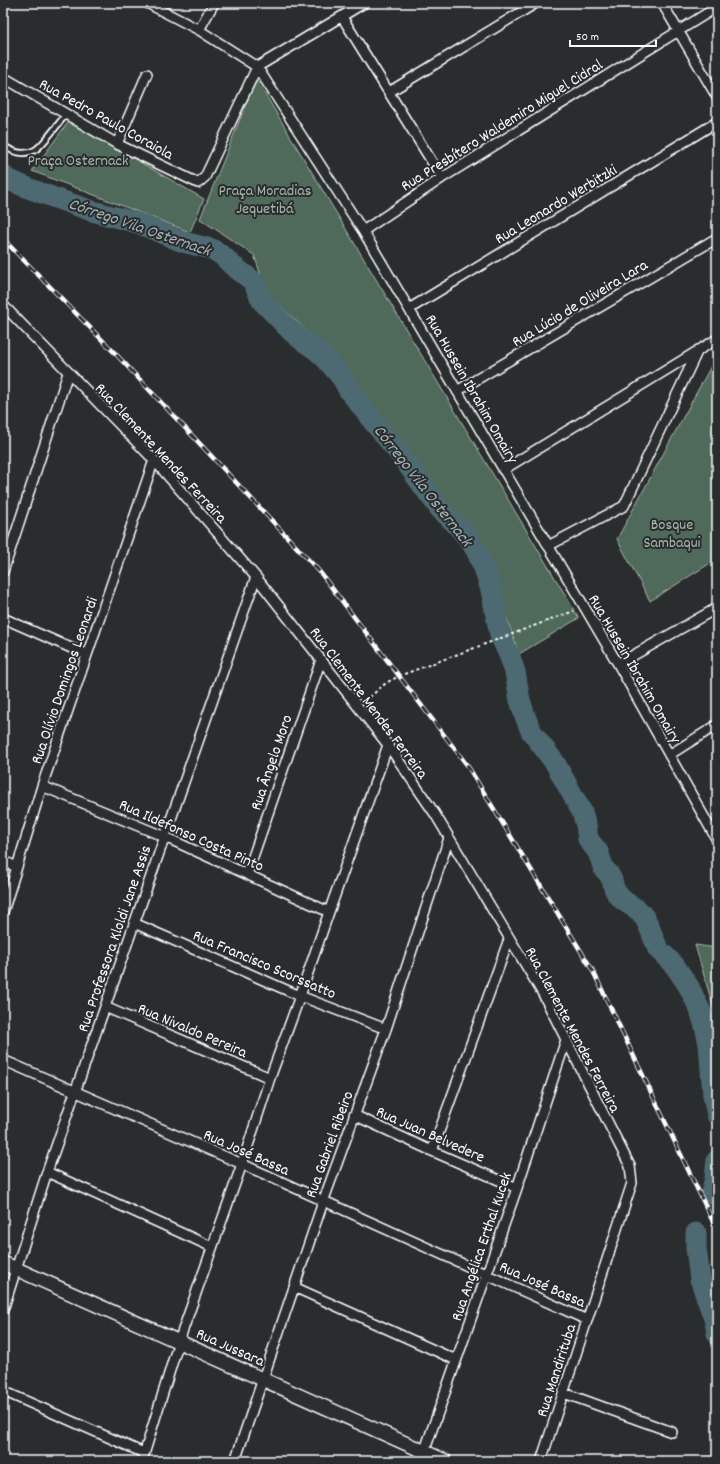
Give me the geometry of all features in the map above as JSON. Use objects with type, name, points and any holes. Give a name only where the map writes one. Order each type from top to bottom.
[{"type":"street","name":"Rua Hussein Ibrahim Omairy","points":[[147,3],[199,30],[257,68],[363,230],[583,607],[618,664],[716,838]]},
{"type":"street","points":[[199,30],[214,3]]},
{"type":"street","points":[[257,68],[364,3]]},
{"type":"street","points":[[389,92],[536,3]]},
{"type":"street","points":[[662,3],[717,96]]},
{"type":"street","name":"Rua Presbítero Waldemiro Miguel Cidral","points":[[363,230],[442,178],[717,6]]},
{"type":"street","points":[[342,17],[442,178]]},
{"type":"street","name":"Rua Pedro Paulo Coraiola","points":[[3,77],[117,144],[198,184],[205,177],[257,68]]},
{"type":"street","points":[[117,144],[147,74]]},
{"type":"street","name":"Rua Leonardo Werbitzki","points":[[409,309],[717,122]]},
{"type":"street","name":"Rua Lúcio de Oliveira Lara","points":[[457,391],[717,238]]},
{"type":"street","name":"Rua Clemente Mendes Ferreira","points":[[3,306],[154,460],[256,578],[388,745],[435,814],[543,994],[630,1166],[632,1174]]},
{"type":"street","points":[[503,470],[717,339]]},
{"type":"street","points":[[548,546],[624,506],[698,350]]},
{"type":"street","points":[[3,572],[68,372]]},
{"type":"street","name":"Rua Olívio Domingos Leonardi","points":[[3,912],[42,786],[154,460]]},
{"type":"street","name":"Rua Professora Kloldi Jane Assis","points":[[3,1310],[47,1172],[256,578]]},
{"type":"street","points":[[618,664],[717,608]]},
{"type":"street","points":[[3,618],[87,655]]},
{"type":"street","name":"Rua Ângelo Moro","points":[[247,874],[322,660]]},
{"type":"street","points":[[669,755],[717,725]]},
{"type":"street","points":[[3,1391],[143,1457],[179,1341],[242,1164],[270,1078],[300,996],[328,912],[388,745]]},
{"type":"street","name":"Rua Ildefonso Costa Pinto","points":[[42,786],[165,837],[328,912]]},
{"type":"street","name":"Rua Gabriel Ribeiro","points":[[235,1461],[323,1202],[386,1029],[449,838]]},
{"type":"street","points":[[3,861],[17,868]]},
{"type":"street","name":"Rua Francisco Scorssatto","points":[[134,923],[300,996],[386,1029]]},
{"type":"street","points":[[432,1151],[509,939]]},
{"type":"street","name":"Rua Nivaldo Pereira","points":[[105,1007],[270,1078]]},
{"type":"street","name":"Rua Angélica Erthal Kucek","points":[[422,1456],[517,1188],[566,1040]]},
{"type":"street","name":"Rua José Bassa","points":[[3,1060],[242,1164],[323,1202],[587,1320]]},
{"type":"street","name":"Rua Juan Belvedere","points":[[354,1115],[517,1188]]},
{"type":"street","points":[[47,1172],[212,1247]]},
{"type":"street","name":"Rua Mandirituba","points":[[541,1461],[632,1183],[632,1174]]},
{"type":"street","name":"Rua Jussara","points":[[3,1263],[263,1379],[422,1456],[446,1461]]},
{"type":"street","points":[[294,1288],[456,1360]]},
{"type":"street","points":[[564,1393],[672,1432]]},
{"type":"lane","points":[[3,144],[12,151],[24,153],[35,150],[66,114]]},
{"type":"path","points":[[358,708],[386,683],[399,676],[494,642],[583,607]]},
{"type":"green space","name":"Praça Moradias Jequetibá","points":[[256,79],[579,618],[519,654],[483,548],[429,484],[333,356],[267,293],[254,255],[200,219]]},
{"type":"green space","name":"Praça Osternack","points":[[69,121],[204,199],[190,232],[32,171]]},
{"type":"green space","name":"Bosque Sambaqui","points":[[717,355],[717,559],[650,601],[617,539]]},
{"type":"green space","points":[[695,945],[717,948],[717,1020]]},
{"type":"waterway","name":"Córrego Vila Osternack","points":[[3,175],[7,179],[55,198],[92,211],[138,223],[183,242],[212,249],[223,256],[233,266],[253,281],[262,301],[291,331],[325,358],[400,454],[440,509],[470,540],[484,568],[491,590],[500,635],[515,672],[520,700],[531,731],[555,763],[582,812],[588,839],[598,852],[604,869],[612,880],[617,894],[624,901],[638,910],[644,917],[658,949],[675,966],[689,987],[700,1010],[709,1044],[713,1095],[717,1115]]},
{"type":"waterway","name":"Córrego Vila Osternack","points":[[711,1194],[717,1160]]},
{"type":"waterway","name":"Córrego Vila Osternack","points":[[696,1233],[696,1248],[700,1279],[715,1321],[717,1334]]},
{"type":"railway","points":[[3,239],[112,350],[319,571],[467,765],[593,971],[717,1230]]}]
